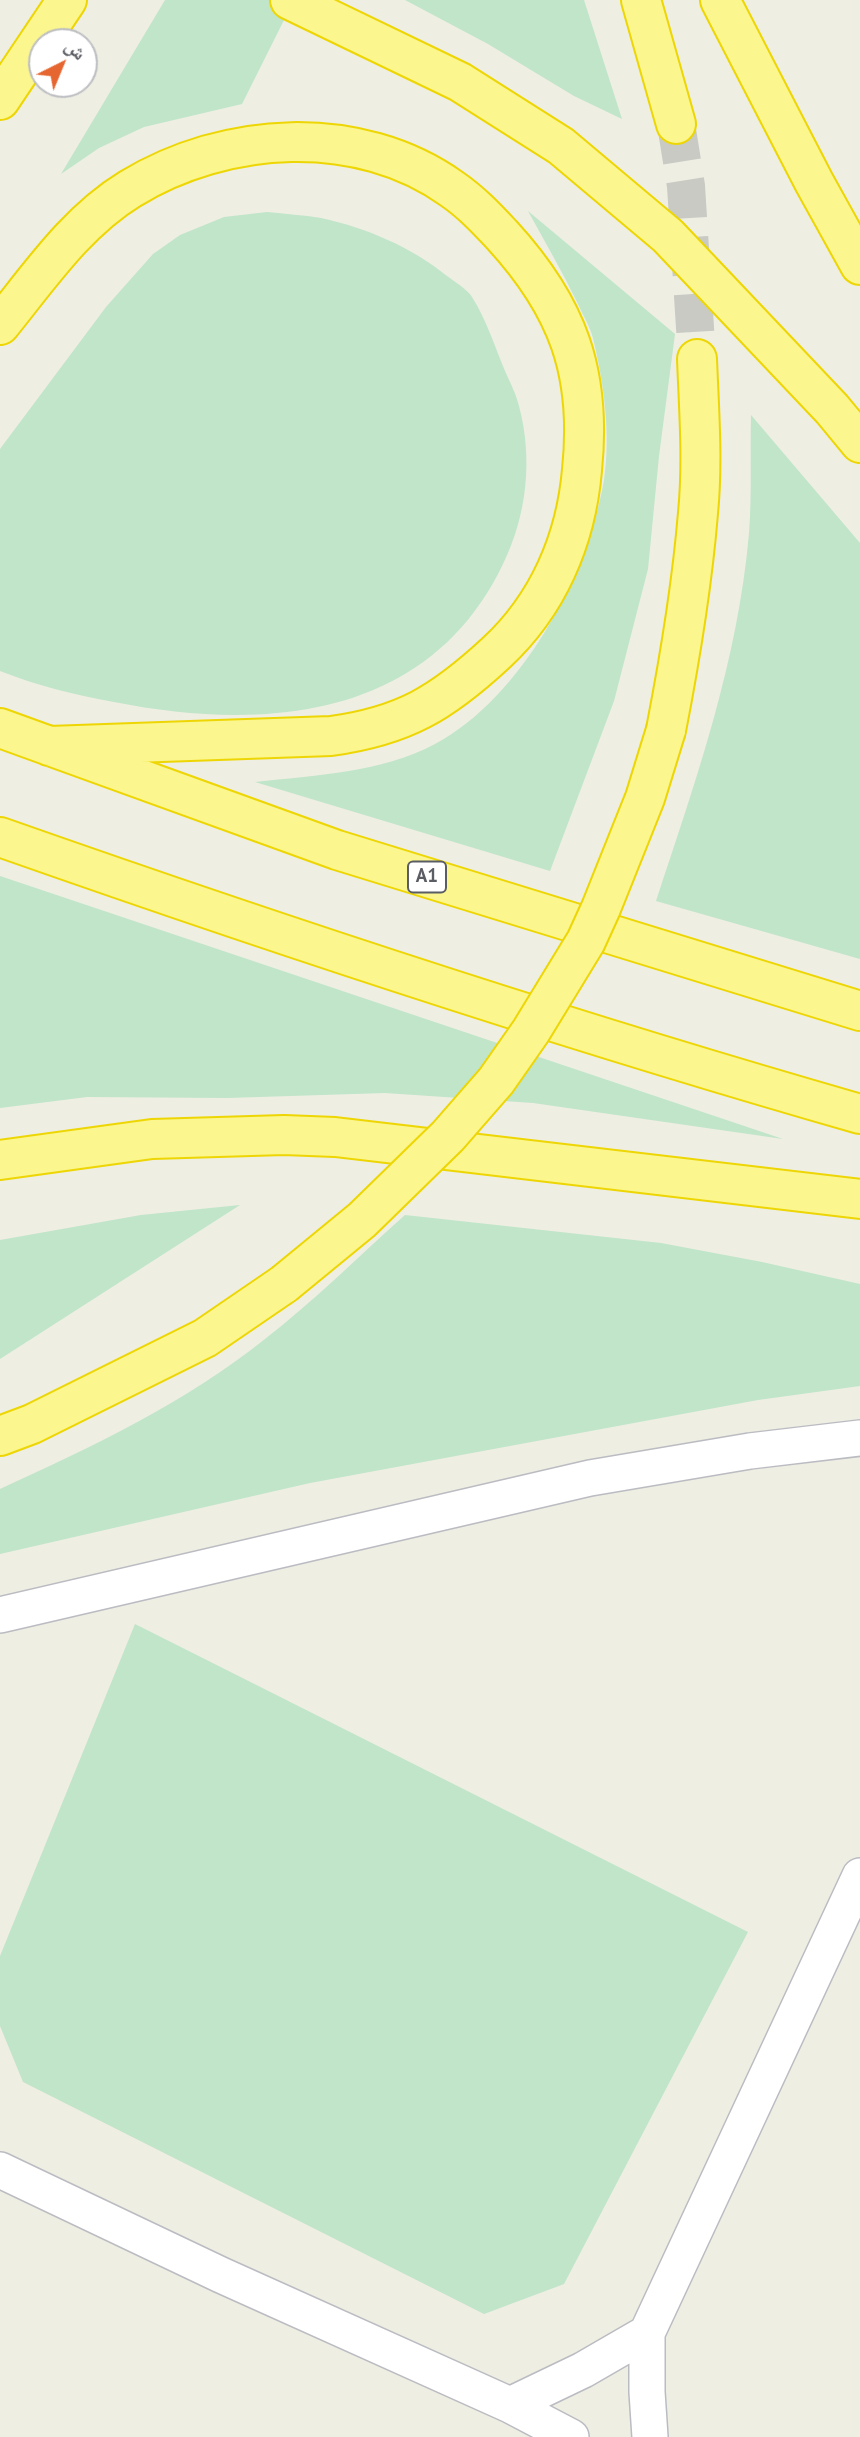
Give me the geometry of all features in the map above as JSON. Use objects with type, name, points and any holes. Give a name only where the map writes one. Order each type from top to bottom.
[{"type":"highway","points":[[0,100],[67,0]]},
{"type":"highway","points":[[290,0],[460,82],[571,153],[668,236],[832,409],[860,443]]},
{"type":"highway","points":[[640,0],[676,124]]},
{"type":"highway","points":[[720,0],[814,183],[860,265]]},
{"type":"highway","points":[[0,325],[69,240],[97,213],[128,190],[163,171],[199,157],[236,148],[285,143],[348,146],[396,159],[451,188],[480,211],[526,261],[545,287],[572,345],[585,408],[585,441],[579,501],[562,558],[547,589],[506,643],[456,689],[428,707],[398,721],[365,731],[331,736],[50,746]]},
{"type":"highway","points":[[0,1436],[32,1424],[205,1338],[284,1284],[362,1220],[448,1136],[496,1081],[524,1041],[592,930],[627,847],[666,730],[680,656],[698,512],[700,457],[697,359]]},
{"type":"highway","name":"A1","points":[[0,728],[338,850],[860,1010]]},
{"type":"highway","points":[[0,837],[228,917],[476,999],[860,1114]]},
{"type":"highway","points":[[0,1160],[152,1139],[284,1135],[335,1137],[860,1199]]},
{"type":"street","points":[[0,1615],[590,1478],[750,1451],[860,1438]]},
{"type":"street","points":[[650,2437],[647,2333],[860,1876]]},
{"type":"street","points":[[0,2170],[221,2275],[510,2405],[571,2437]]},
{"type":"street","points":[[510,2405],[583,2370],[647,2333]]},
{"type":"green space","points":[[165,0],[294,0],[242,104],[144,127],[99,148],[61,174]]},
{"type":"green space","points":[[405,0],[584,0],[622,119],[574,96],[488,44]]},
{"type":"green space","points":[[528,211],[675,334],[648,569],[614,701],[550,871],[255,782],[370,767],[414,754],[435,744],[467,723],[496,697],[546,630],[566,593],[596,516],[604,480],[607,445],[605,409],[590,330]]},
{"type":"green space","points":[[267,212],[321,218],[372,233],[419,256],[472,297],[516,397],[526,446],[522,506],[518,526],[503,564],[471,616],[432,655],[387,684],[337,702],[284,712],[228,715],[171,711],[71,693],[0,671],[0,449],[106,307],[153,254],[180,235],[224,217]]},
{"type":"green space","points":[[751,415],[860,543],[860,959],[656,901],[713,720],[735,627],[749,533]]},
{"type":"green space","points":[[0,876],[783,1139],[533,1103],[385,1093],[227,1098],[87,1097],[0,1108]]},
{"type":"green space","points":[[240,1205],[0,1359],[0,1240],[141,1215]]},
{"type":"green space","points":[[405,1215],[661,1243],[860,1284],[860,1386],[758,1400],[310,1483],[0,1554],[0,1489],[103,1440],[203,1384],[319,1294]]},
{"type":"green space","points":[[135,1624],[748,1932],[564,2284],[484,2314],[23,2082],[0,2026],[0,1956]]},
{"type":"tunnel","points":[[676,124],[686,186],[697,359]]}]
